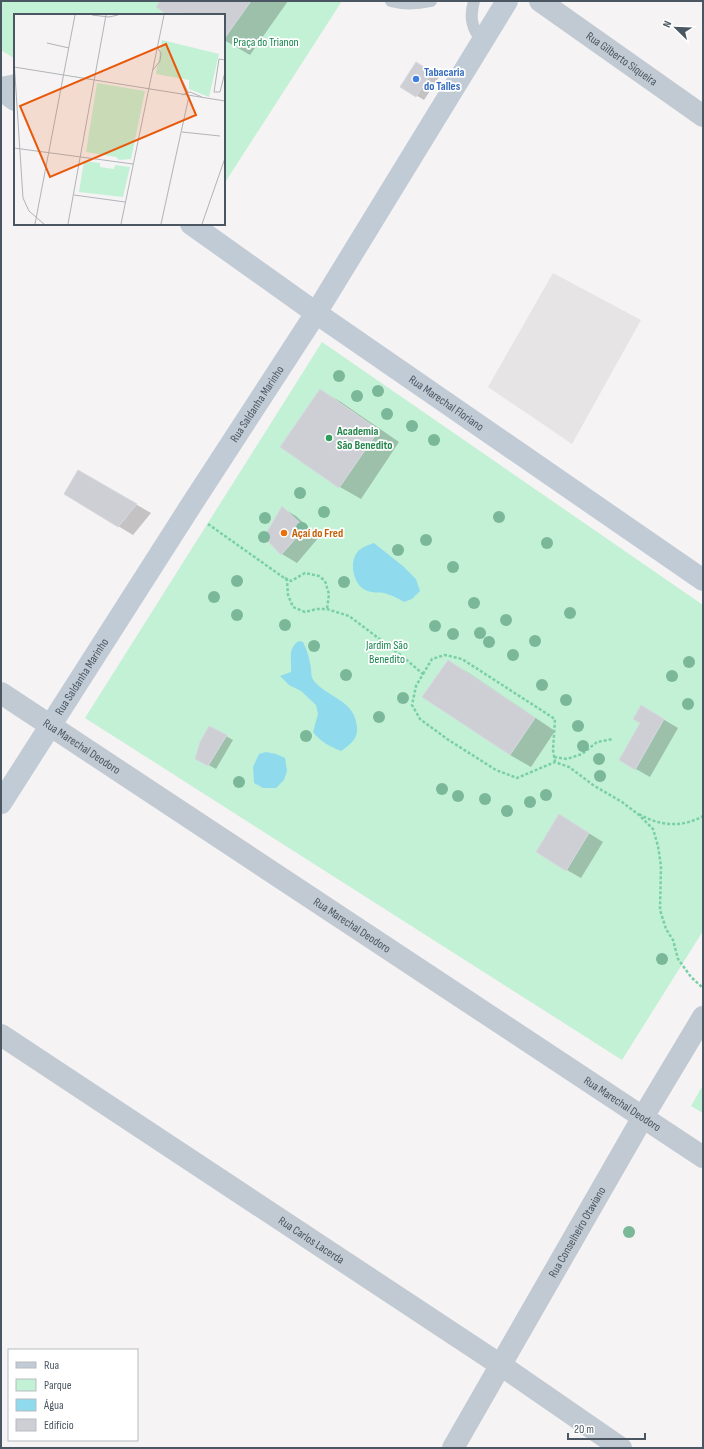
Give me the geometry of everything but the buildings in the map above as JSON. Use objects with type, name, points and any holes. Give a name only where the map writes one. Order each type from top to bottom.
[{"type":"main road","name":"Rua Saldanha Marinho","points":[[1,803],[316,313],[507,1]]},
{"type":"main road","points":[[1,90],[14,99]]},
{"type":"main road","name":"Rua Marechal Floriano","points":[[192,225],[316,313],[703,580]]},
{"type":"street","name":"Rua Gilberto Siqueira","points":[[540,1],[703,116]]},
{"type":"street","name":"Rua Marechal Deodoro","points":[[1,693],[703,1157]]},
{"type":"street","name":"Rua Conselheiro Otaviano","points":[[453,1448],[502,1366],[643,1117],[703,1017]]},
{"type":"street","name":"Rua Carlos Lacerda","points":[[1,1035],[502,1366],[621,1448]]},
{"type":"lane","points":[[391,1],[401,4],[416,4],[431,1]]},
{"type":"lane","points":[[474,1],[472,21],[475,32],[483,42]]},
{"type":"lane","points":[[1,83],[14,80]]},
{"type":"path","points":[[188,510],[283,577],[291,581],[305,574],[319,576],[325,581],[330,594],[327,608]]},
{"type":"path","points":[[283,577],[286,580],[288,594],[293,607],[305,612],[327,608],[348,616],[402,656],[423,674]]},
{"type":"path","points":[[555,762],[555,719],[462,659],[445,655],[432,659],[416,686],[412,704],[420,719],[447,739],[496,770],[517,778],[555,762],[569,767],[593,785],[648,819],[663,824],[681,824],[703,816]]},
{"type":"path","points":[[554,756],[567,759],[582,754],[597,742],[613,739]]},
{"type":"path","points":[[630,808],[653,829],[661,866],[660,910],[664,923],[673,940],[678,959],[690,977],[703,988]]},
{"type":"shaded area","points":[[553,273],[641,320],[572,444],[488,387]]},
{"type":"green space","name":"Praça do Trianon","points":[[1,1],[342,1],[225,182],[225,14],[14,14],[14,58],[1,50]]},
{"type":"green space","name":"Jardim São Benedito","points":[[322,342],[703,605],[703,931],[622,1060],[85,718]]},
{"type":"green space","points":[[703,1085],[703,1113],[691,1106]]},
{"type":"water","points":[[374,543],[404,567],[416,579],[420,591],[412,599],[404,602],[384,593],[367,591],[357,582],[353,568],[355,555],[363,548]]},
{"type":"water","points":[[299,641],[303,642],[306,649],[314,681],[326,692],[346,705],[355,718],[357,731],[355,738],[341,751],[326,743],[313,732],[318,714],[316,705],[301,691],[289,685],[280,676],[291,672],[291,651],[295,644]]},
{"type":"water","points":[[266,752],[285,758],[287,771],[284,780],[276,788],[263,788],[254,783],[253,767],[259,754]]},
{"type":"place","name":"Tabacaria do Talles","points":[[416,79]]},
{"type":"place","name":"Academia São Benedito","points":[[329,438]]},
{"type":"place","name":"Açaí do Fred","points":[[284,533]]}]
